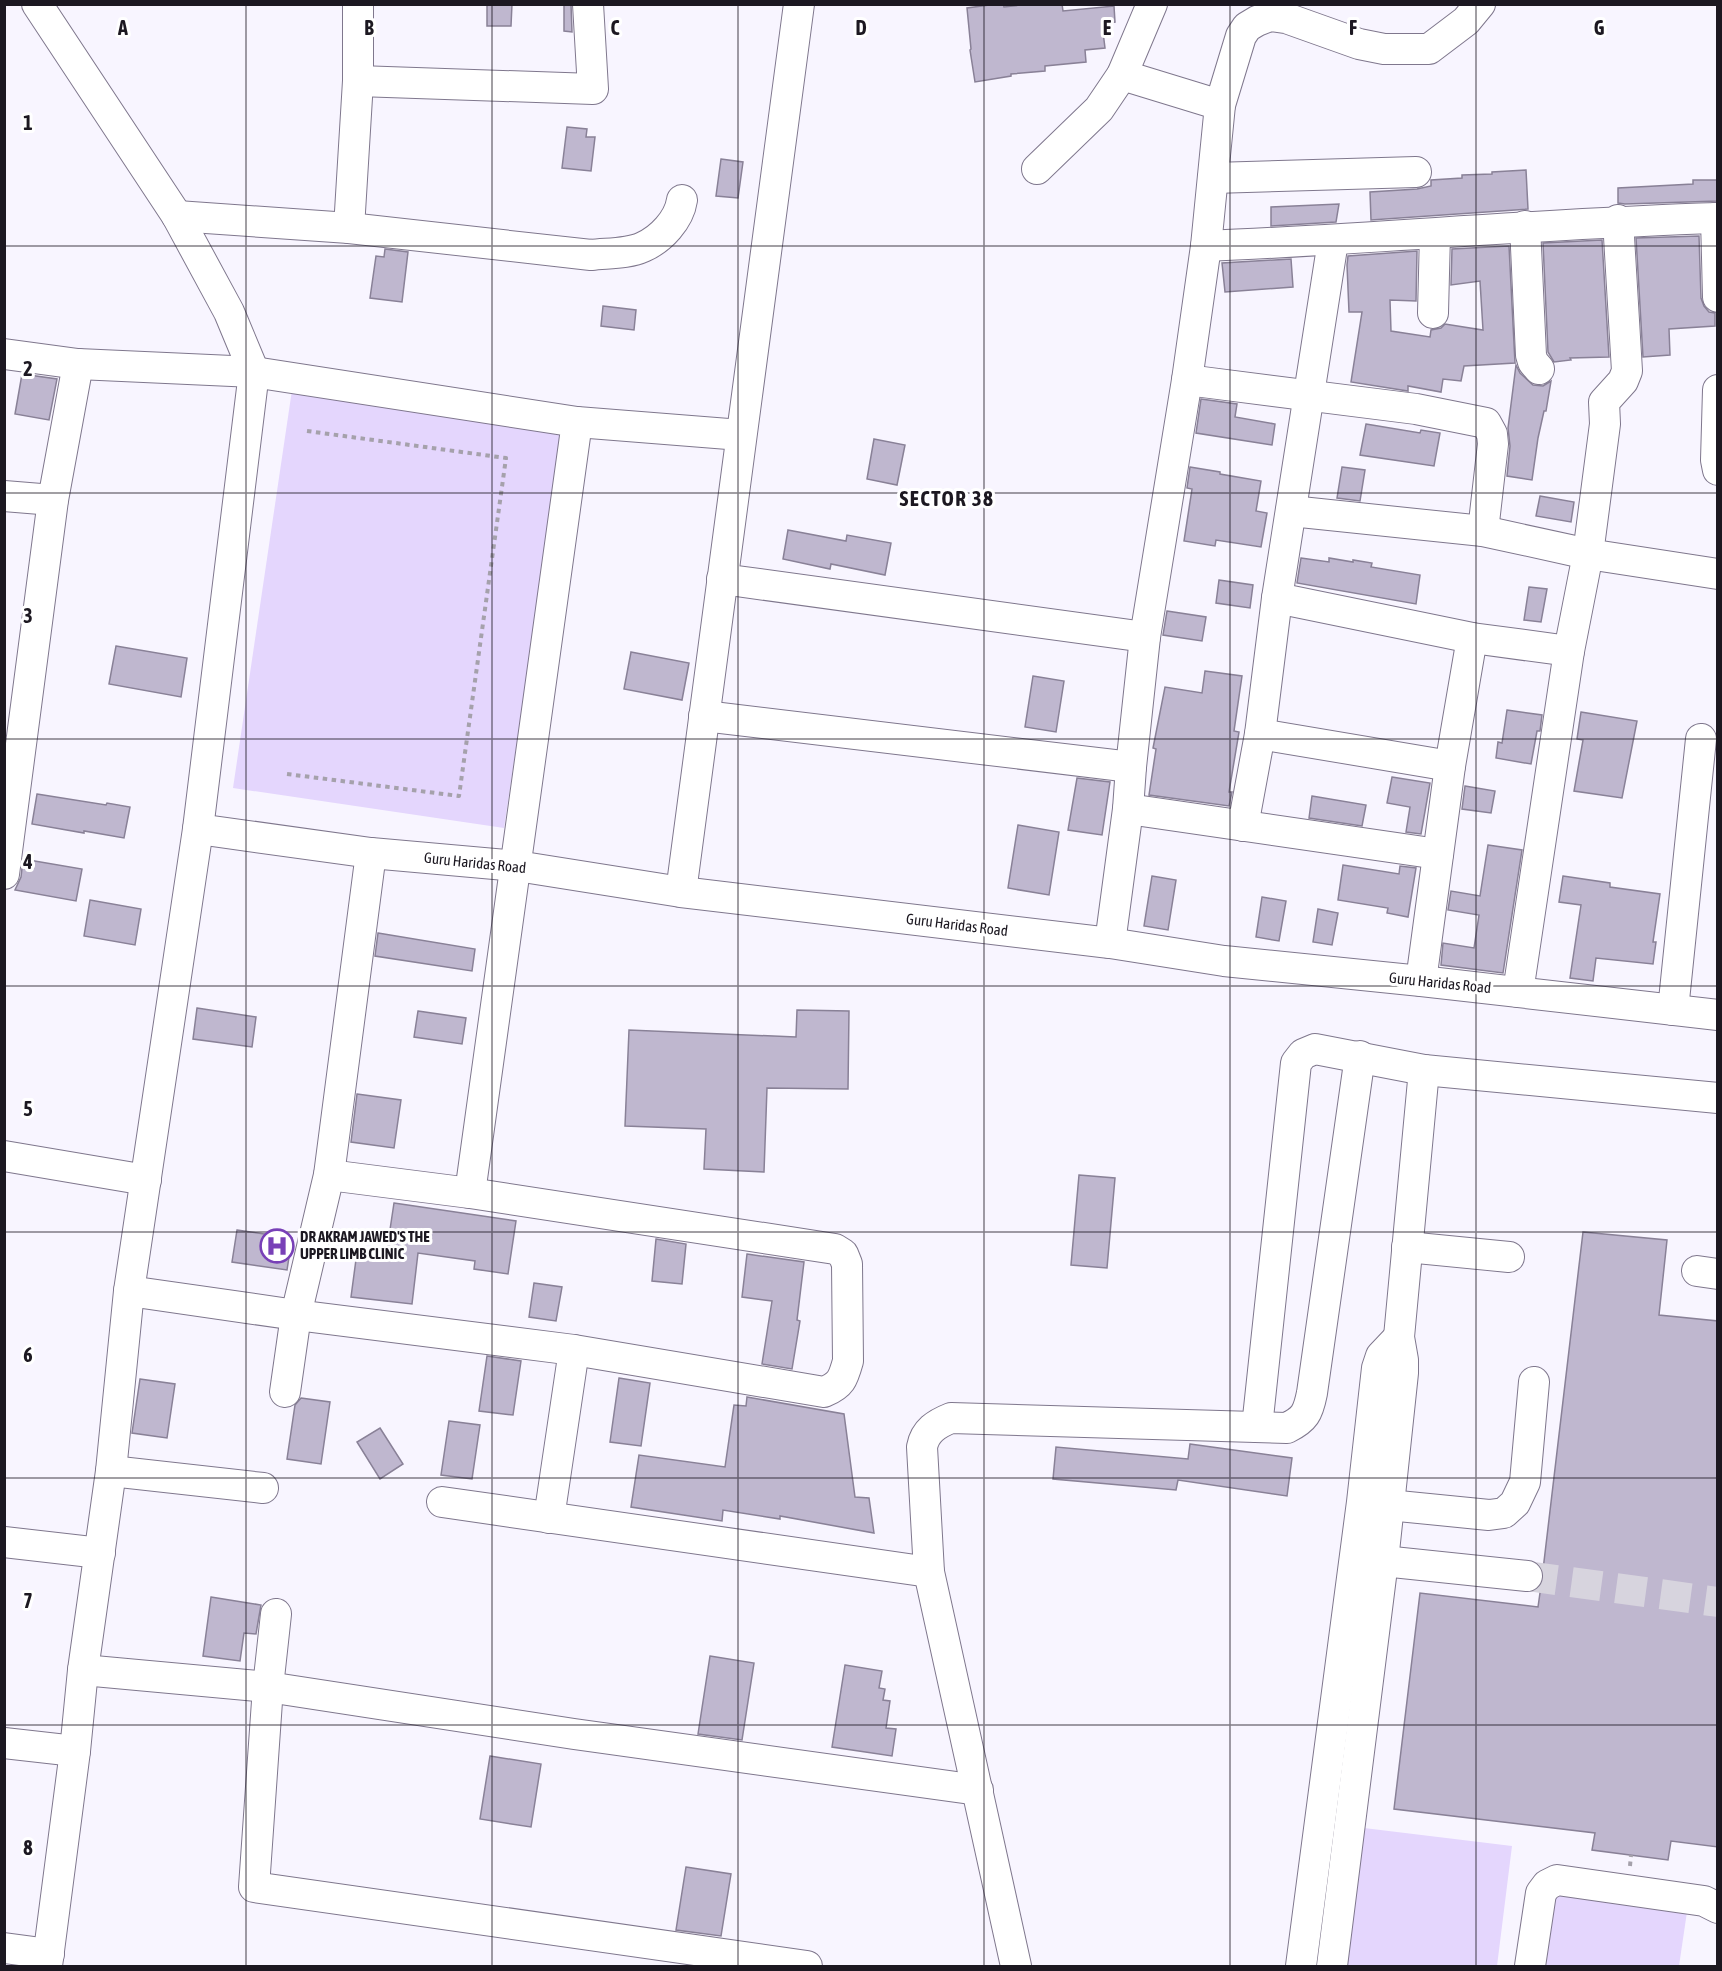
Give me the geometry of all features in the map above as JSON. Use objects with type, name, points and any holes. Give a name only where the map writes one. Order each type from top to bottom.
[{"type":"street","points":[[349,228],[358,81],[358,4]]},
{"type":"street","points":[[358,81],[593,90],[588,4]]},
{"type":"street","points":[[681,892],[798,4]]},
{"type":"street","points":[[1037,169],[1098,109],[1122,75],[1152,4]]},
{"type":"street","points":[[1110,943],[1128,808],[1145,637],[1187,380],[1206,246],[1220,105],[1241,36],[1247,27],[1270,16],[1286,18],[1359,44],[1384,49],[1429,49],[1466,21],[1480,4]]},
{"type":"street","points":[[4,1948],[48,1960],[83,1670],[111,1471],[129,1291],[198,829],[254,372],[229,312],[177,216],[41,6]]},
{"type":"street","points":[[1122,75],[1220,105]]},
{"type":"street","points":[[1213,178],[1416,172]]},
{"type":"street","points":[[177,216],[349,228],[591,255],[643,247],[666,231],[675,221],[682,200]]},
{"type":"street","points":[[1206,246],[1333,241],[1618,220],[1717,218],[1718,297]]},
{"type":"street","points":[[1518,992],[1569,651],[1588,554],[1606,415],[1604,402],[1623,381],[1627,371],[1618,220]]},
{"type":"street","points":[[1525,226],[1531,355],[1539,369]]},
{"type":"street","points":[[1432,313],[1435,234]]},
{"type":"street","points":[[1243,826],[1260,734],[1276,598],[1333,241]]},
{"type":"street","points":[[4,354],[78,364],[254,372],[577,422],[741,435]]},
{"type":"street","points":[[4,874],[53,500],[78,364]]},
{"type":"street","points":[[1187,380],[1416,409],[1486,423],[1492,434],[1493,444],[1483,531]]},
{"type":"street","points":[[1718,390],[1716,460],[1718,470]]},
{"type":"street","points":[[470,1193],[577,422]]},
{"type":"street","points":[[4,495],[53,500]]},
{"type":"street","points":[[1291,511],[1483,531],[1588,554],[1718,574]]},
{"type":"street","points":[[722,579],[1145,637]]},
{"type":"street","points":[[1276,598],[1472,638],[1569,651]]},
{"type":"street","points":[[1421,981],[1449,766],[1472,638]]},
{"type":"street","points":[[704,716],[1131,767]]},
{"type":"street","points":[[1260,734],[1449,766]]},
{"type":"street","points":[[1672,1010],[1701,739]]},
{"type":"street","points":[[1128,808],[1438,854]]},
{"type":"street","name":"Guru Haridas Road","points":[[198,829],[371,853],[517,866],[681,892],[1110,943],[1224,961],[1718,1015]]},
{"type":"street","points":[[285,1392],[296,1315],[329,1175],[371,853]]},
{"type":"street","points":[[1257,1427],[1296,1063],[1303,1054],[1315,1049],[1424,1070],[1718,1098]]},
{"type":"street","points":[[1016,1966],[929,1572],[922,1447],[924,1437],[938,1423],[951,1418],[1287,1428],[1300,1421],[1309,1410],[1360,1056]]},
{"type":"street","points":[[1301,1966],[1376,1503],[1403,1373],[1399,1337],[1424,1070]]},
{"type":"street","points":[[4,1156],[146,1180]]},
{"type":"street","points":[[129,1291],[296,1315],[574,1350],[824,1392],[837,1386],[844,1376],[848,1361],[848,1263],[843,1254],[834,1249],[470,1193],[329,1175]]},
{"type":"street","points":[[1407,1246],[1509,1257]]},
{"type":"street","points":[[549,1518],[574,1350]]},
{"type":"street","points":[[1376,1503],[1489,1515],[1504,1513],[1515,1503],[1525,1482],[1534,1382]]},
{"type":"street","points":[[111,1471],[263,1488]]},
{"type":"street","points":[[442,1502],[929,1572]]},
{"type":"street","points":[[1332,1966],[1383,1562],[1376,1503]]},
{"type":"street","points":[[4,1542],[100,1553]]},
{"type":"street","points":[[1383,1562],[1527,1576]]},
{"type":"street","points":[[276,1614],[268,1687],[254,1887],[807,1966]]},
{"type":"street","points":[[83,1670],[268,1687],[574,1734],[978,1790]]},
{"type":"street","points":[[4,1743],[75,1751]]},
{"type":"street","points":[[1530,1966],[1541,1893],[1547,1885],[1557,1880],[1704,1901],[1718,1908]]},
{"type":"path","points":[[287,774],[459,796],[506,459],[307,431]]},
{"type":"shaded area","points":[[292,390],[564,430],[504,828],[233,788]]},
{"type":"shaded area","points":[[1364,1828],[1512,1846],[1497,1966],[1346,1966]]},
{"type":"shaded area","points":[[1557,1888],[1688,1905],[1679,1966],[1546,1966]]},
{"type":"building","points":[[487,4],[512,4],[511,26],[487,26]]},
{"type":"building","points":[[564,4],[571,4],[572,32],[564,31]]},
{"type":"building","points":[[1003,4],[1004,7],[1062,4],[1063,11],[1114,6],[1115,22],[1102,24],[1105,48],[1085,50],[1086,62],[1045,66],[1045,71],[1011,74],[1011,76],[975,82],[967,8]]},
{"type":"building","points":[[567,127],[587,129],[586,137],[595,137],[591,171],[562,168]]},
{"type":"building","points":[[721,159],[743,162],[738,198],[716,196]]},
{"type":"building","points":[[1526,170],[1528,209],[1371,220],[1370,192],[1417,189],[1431,186],[1431,180],[1462,178],[1462,175]]},
{"type":"building","points":[[1693,180],[1718,180],[1718,201],[1618,203],[1618,188],[1693,184]]},
{"type":"building","points":[[1339,204],[1336,222],[1271,226],[1271,207]]},
{"type":"building","points":[[1699,236],[1701,298],[1709,312],[1715,313],[1715,326],[1669,329],[1670,355],[1643,357],[1636,238]]},
{"type":"building","points":[[1602,240],[1609,357],[1570,358],[1571,360],[1554,362],[1548,352],[1543,243]]},
{"type":"building","points":[[1509,246],[1515,363],[1464,366],[1461,381],[1443,379],[1441,392],[1408,386],[1408,391],[1351,382],[1362,312],[1349,312],[1348,256],[1417,251],[1416,301],[1390,300],[1391,331],[1430,337],[1431,330],[1441,328],[1445,324],[1483,330],[1480,281],[1451,285],[1452,249]]},
{"type":"building","points":[[385,249],[408,252],[402,302],[370,298],[376,256],[384,257]]},
{"type":"building","points":[[1291,259],[1293,287],[1225,292],[1222,263]]},
{"type":"building","points":[[603,306],[636,310],[634,330],[601,326]]},
{"type":"building","points":[[1516,365],[1520,373],[1533,385],[1543,386],[1551,381],[1538,438],[1532,480],[1507,476],[1510,446],[1508,428]]},
{"type":"building","points":[[22,374],[57,379],[49,420],[15,414]]},
{"type":"building","points":[[1201,399],[1237,404],[1235,417],[1275,424],[1272,445],[1196,433]]},
{"type":"building","points":[[1366,424],[1420,433],[1421,430],[1440,433],[1434,466],[1360,455]]},
{"type":"building","points":[[874,439],[905,445],[897,485],[867,479]]},
{"type":"building","points":[[1190,467],[1261,481],[1256,511],[1267,513],[1261,547],[1216,540],[1215,546],[1184,541],[1192,489],[1187,488]]},
{"type":"building","points":[[1342,467],[1365,470],[1360,501],[1337,498]]},
{"type":"building","points":[[1540,496],[1574,502],[1571,522],[1536,516]]},
{"type":"building","points":[[788,530],[846,541],[847,535],[891,543],[885,575],[831,564],[830,569],[783,559]]},
{"type":"building","points":[[1301,558],[1329,562],[1329,558],[1353,562],[1353,560],[1372,563],[1371,567],[1420,575],[1416,604],[1297,583]]},
{"type":"building","points":[[1219,580],[1253,585],[1250,608],[1216,603]]},
{"type":"building","points":[[1529,587],[1547,589],[1541,622],[1524,620]]},
{"type":"building","points":[[1167,611],[1206,617],[1202,641],[1163,635]]},
{"type":"building","points":[[116,646],[187,658],[181,697],[109,684]]},
{"type":"building","points":[[631,652],[689,663],[682,700],[624,689]]},
{"type":"building","points":[[1205,671],[1242,676],[1234,731],[1239,732],[1229,792],[1232,792],[1229,806],[1149,795],[1156,749],[1153,748],[1165,687],[1202,693]]},
{"type":"building","points":[[1033,676],[1064,681],[1056,732],[1025,727]]},
{"type":"building","points":[[1507,710],[1542,715],[1531,764],[1496,758],[1498,742],[1502,743]]},
{"type":"building","points":[[1581,712],[1637,721],[1622,798],[1574,791],[1583,740],[1577,739]]},
{"type":"building","points":[[1392,777],[1430,783],[1421,834],[1406,832],[1410,807],[1387,803]]},
{"type":"building","points":[[1077,778],[1110,782],[1102,835],[1068,830]]},
{"type":"building","points":[[1465,786],[1495,791],[1491,813],[1462,809]]},
{"type":"building","points":[[37,794],[130,807],[124,838],[32,824]]},
{"type":"building","points":[[1312,796],[1366,805],[1362,826],[1309,818]]},
{"type":"building","points":[[1018,825],[1059,832],[1049,895],[1008,888]]},
{"type":"building","points":[[1488,845],[1522,850],[1503,973],[1441,965],[1443,943],[1474,948],[1479,915],[1448,910],[1451,891],[1480,896]]},
{"type":"building","points":[[23,859],[82,869],[76,901],[15,890],[21,877]]},
{"type":"building","points":[[1343,865],[1399,874],[1400,866],[1416,868],[1408,917],[1387,913],[1388,908],[1338,900]]},
{"type":"building","points":[[1152,876],[1176,880],[1168,930],[1144,926]]},
{"type":"building","points":[[1563,876],[1610,883],[1610,887],[1660,894],[1653,942],[1656,942],[1653,964],[1596,958],[1593,981],[1570,978],[1581,905],[1559,902]]},
{"type":"building","points":[[1262,897],[1286,901],[1279,941],[1256,937]]},
{"type":"building","points":[[90,900],[141,909],[135,945],[84,936]]},
{"type":"building","points":[[1318,909],[1338,913],[1332,945],[1313,942]]},
{"type":"building","points":[[378,933],[475,949],[472,971],[375,956]]},
{"type":"building","points":[[197,1008],[256,1017],[252,1047],[193,1039]]},
{"type":"building","points":[[797,1010],[849,1011],[848,1089],[767,1088],[764,1172],[704,1169],[706,1129],[625,1126],[629,1030],[796,1037]]},
{"type":"building","points":[[418,1011],[466,1018],[462,1044],[414,1037]]},
{"type":"building","points":[[357,1094],[401,1100],[394,1148],[351,1142]]},
{"type":"building","points":[[1079,1175],[1115,1178],[1107,1268],[1071,1265]]},
{"type":"building","points":[[394,1203],[516,1221],[508,1274],[474,1269],[475,1261],[418,1253],[412,1304],[351,1297],[357,1252],[386,1256]]},
{"type":"building","points":[[237,1230],[292,1238],[287,1270],[232,1262]]},
{"type":"building","points":[[1583,1232],[1667,1240],[1659,1315],[1718,1321],[1718,1847],[1671,1841],[1668,1860],[1592,1850],[1595,1833],[1394,1809],[1420,1593],[1538,1607],[1544,1578],[1543,1570]]},
{"type":"building","points":[[656,1239],[686,1244],[682,1284],[652,1281]]},
{"type":"building","points":[[747,1254],[804,1262],[797,1320],[800,1321],[792,1369],[762,1364],[772,1301],[742,1297]]},
{"type":"building","points":[[534,1283],[562,1287],[556,1321],[529,1317]]},
{"type":"building","points":[[487,1356],[521,1361],[513,1415],[479,1411]]},
{"type":"building","points":[[619,1378],[650,1383],[641,1446],[610,1442]]},
{"type":"building","points":[[140,1379],[175,1384],[167,1438],[132,1433]]},
{"type":"building","points":[[747,1397],[844,1414],[855,1497],[869,1498],[874,1533],[780,1516],[780,1519],[723,1510],[722,1521],[631,1507],[639,1455],[725,1467],[734,1405],[746,1406]]},
{"type":"building","points":[[301,1398],[330,1402],[321,1464],[287,1459],[295,1405]]},
{"type":"building","points":[[449,1421],[480,1425],[472,1479],[441,1475]]},
{"type":"building","points":[[380,1428],[403,1464],[380,1479],[357,1442]]},
{"type":"building","points":[[1190,1444],[1292,1458],[1287,1496],[1178,1480],[1176,1490],[1053,1479],[1056,1447],[1188,1459]]},
{"type":"building","points":[[211,1597],[261,1605],[256,1634],[244,1633],[240,1661],[203,1656]]},
{"type":"building","points":[[710,1656],[754,1663],[742,1740],[698,1734]]},
{"type":"building","points":[[845,1665],[882,1671],[879,1688],[885,1689],[883,1700],[890,1701],[886,1728],[896,1729],[892,1756],[832,1747]]},
{"type":"building","points":[[490,1756],[541,1764],[531,1827],[480,1819]]},
{"type":"building","points":[[686,1867],[731,1874],[721,1936],[676,1930]]},
{"type":"tunnel","points":[[1527,1576],[1718,1602]]},
{"type":"place","name":"DR AKRAM JAWED'S THE UPPER LIMB CLINIC","points":[[277,1246]]},
{"type":"district","name":"SECTOR 38","points":[[947,499]]}]
